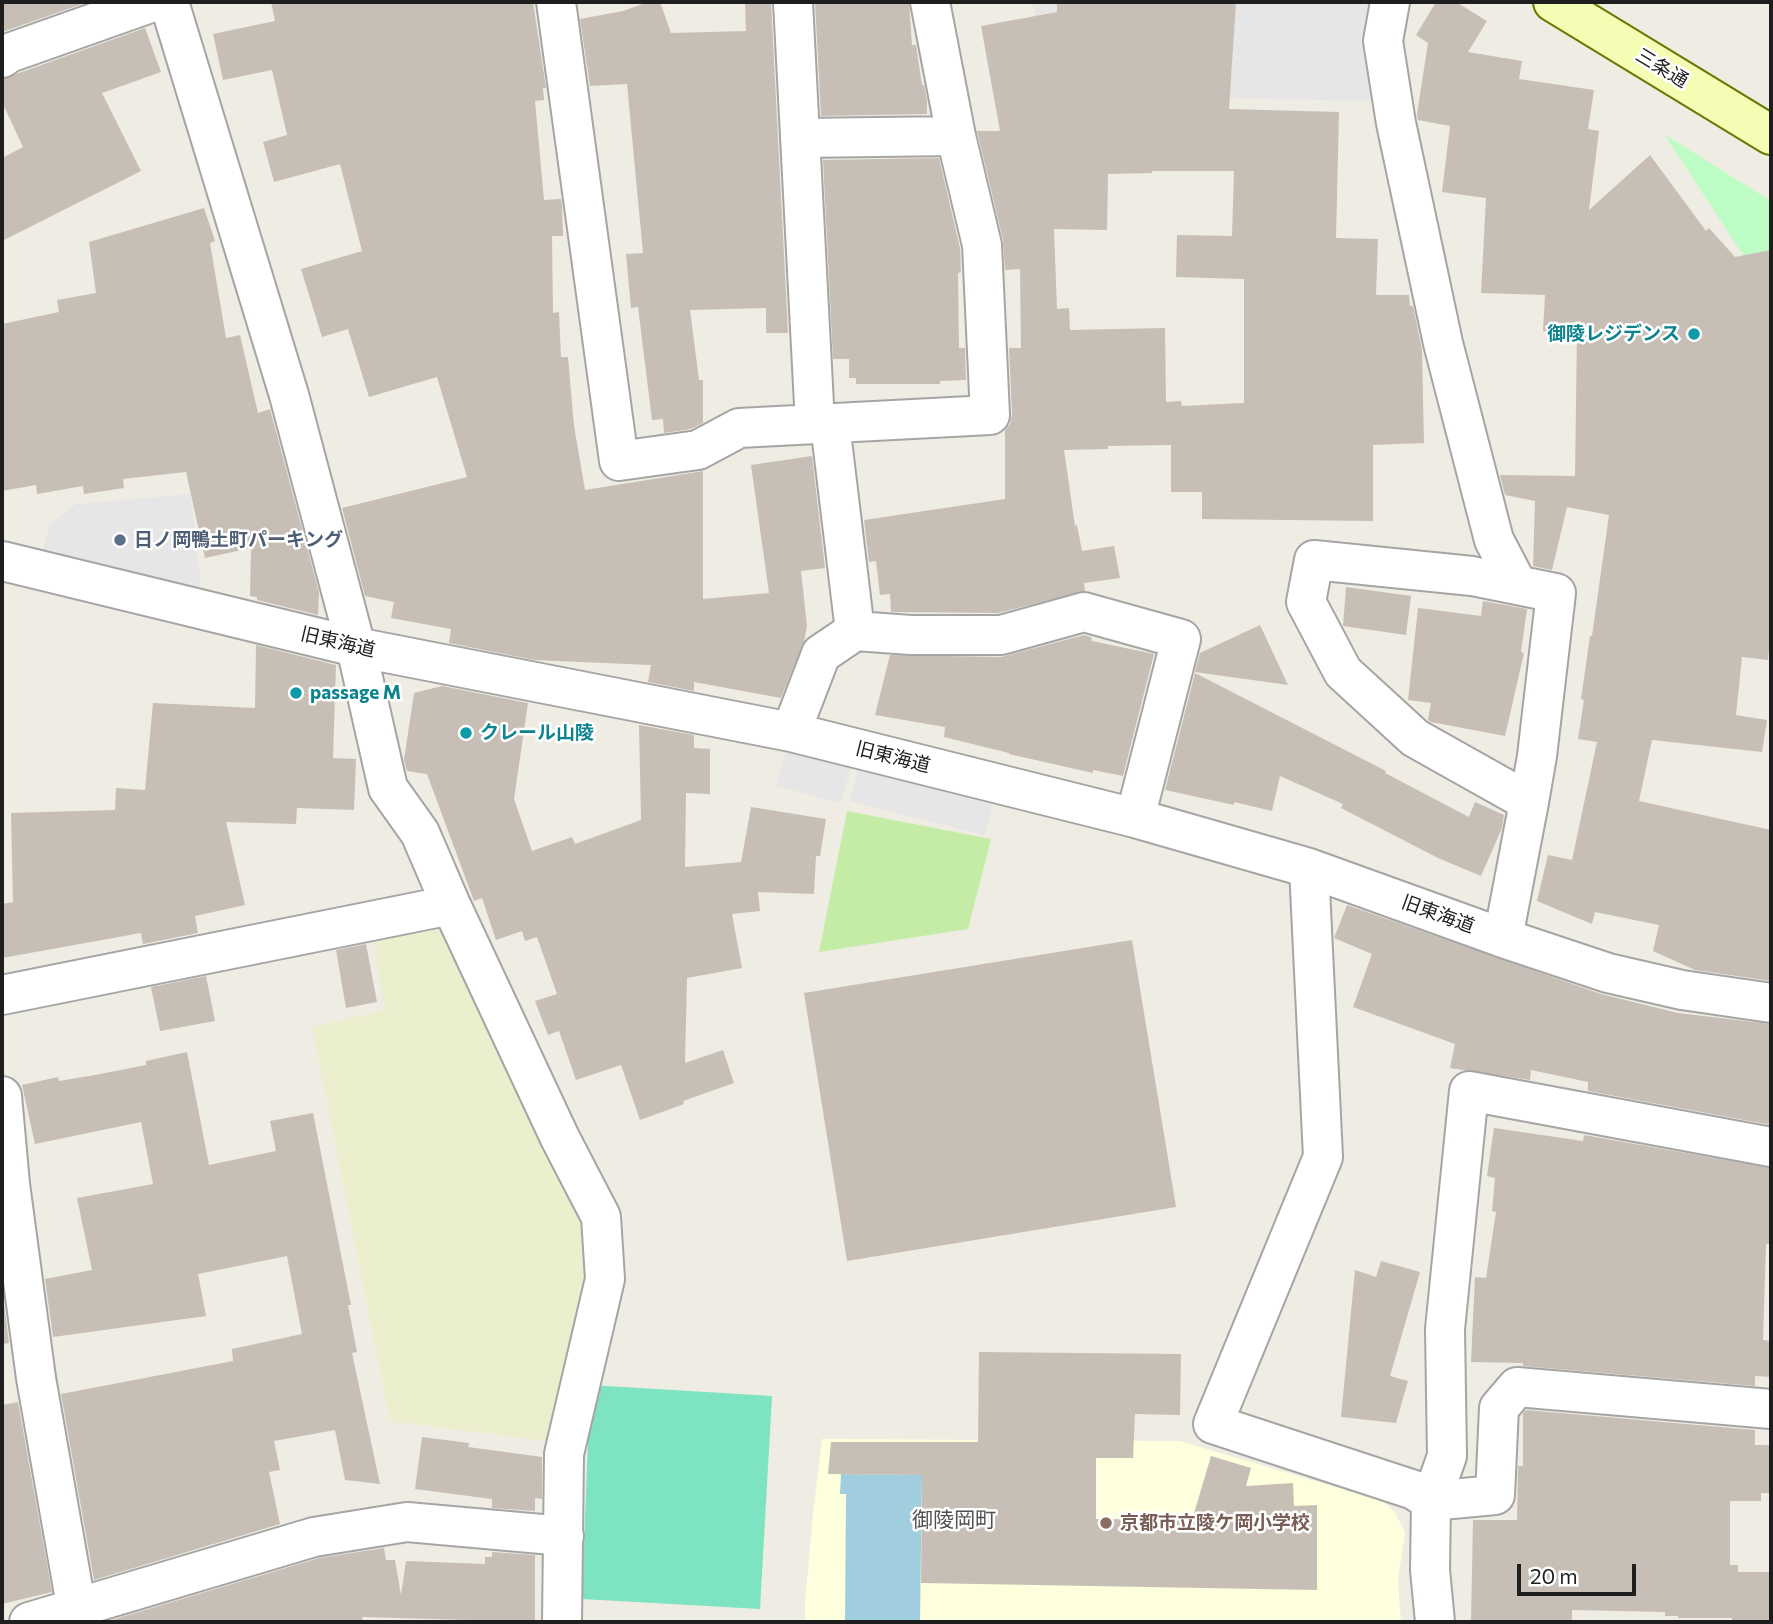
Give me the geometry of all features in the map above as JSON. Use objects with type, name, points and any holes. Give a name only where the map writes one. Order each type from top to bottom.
[{"type":"main road","name":"三条通","points":[[1553,2],[1771,135]]},
{"type":"street","points":[[2,58],[9,53],[153,2]]},
{"type":"street","points":[[169,2],[289,396],[356,647],[388,788],[420,833],[560,1138],[601,1217],[605,1279],[564,1454],[562,1622]]},
{"type":"street","points":[[556,2],[619,461],[698,450],[739,428],[989,415],[982,245],[956,136],[930,2]]},
{"type":"street","points":[[793,2],[800,138],[822,424],[855,631]]},
{"type":"street","points":[[1390,2],[1383,41],[1396,123],[1443,343],[1494,540],[1517,584]]},
{"type":"street","points":[[800,138],[956,136]]},
{"type":"street","points":[[1503,938],[1529,802],[1537,756],[1556,593],[1472,576],[1314,560],[1306,602],[1343,672],[1415,738],[1529,802]]},
{"type":"street","name":"旧東海道","points":[[2,561],[356,647],[791,732],[1135,818],[1309,868],[1503,938],[1620,976],[1682,990],[1771,1003]]},
{"type":"street","points":[[791,732],[821,654],[855,631],[911,635],[1001,635],[1084,612],[1181,639],[1135,818]]},
{"type":"street","points":[[1309,868],[1323,1157],[1213,1424],[1414,1490],[1432,1501],[1496,1495],[1499,1408],[1517,1387],[1771,1409]]},
{"type":"street","points":[[2,995],[451,905]]},
{"type":"street","points":[[1435,1622],[1430,1570],[1432,1501],[1447,1456],[1445,1329],[1469,1091],[1771,1147]]},
{"type":"street","points":[[2,1096],[10,1184],[36,1378],[78,1615]]},
{"type":"street","points":[[29,1622],[78,1615],[314,1537],[407,1522],[564,1536]]},
{"type":"shaded area","points":[[1032,2],[1378,2],[1379,101],[1095,96],[1038,25]]},
{"type":"shaded area","name":"日ノ岡鴨土町パーキング","points":[[191,494],[202,596],[42,556],[49,525],[76,504]]},
{"type":"shaded area","points":[[786,750],[851,767],[841,803],[776,786]]},
{"type":"shaded area","points":[[858,770],[993,805],[985,835],[850,801]]},
{"type":"shaded area","points":[[441,923],[587,1217],[591,1278],[547,1441],[390,1421],[312,1027],[385,1010],[373,940]]},
{"type":"shaded area","name":"京都市立陵ケ岡小学校","points":[[822,1439],[1180,1441],[1382,1501],[1394,1511],[1405,1532],[1398,1580],[1401,1622],[805,1622]]},
{"type":"green space","points":[[1664,134],[1771,201],[1771,291],[1752,269]]},
{"type":"green space","points":[[847,811],[991,839],[968,929],[819,952]]},
{"type":"green space","points":[[590,1385],[772,1396],[760,1609],[582,1599]]},
{"type":"water","points":[[841,1474],[922,1475],[920,1622],[845,1622],[846,1494],[840,1494]]},
{"type":"building","points":[[2,2],[88,2],[2,32]]},
{"type":"building","points":[[271,2],[533,2],[546,88],[543,88],[544,100],[535,101],[544,200],[561,199],[562,205],[563,236],[552,236],[553,313],[559,312],[561,357],[568,357],[574,426],[585,490],[703,471],[703,599],[769,593],[751,465],[812,456],[825,568],[801,571],[807,626],[804,642],[781,698],[694,682],[694,691],[648,682],[651,665],[534,660],[449,643],[451,629],[391,618],[394,602],[365,596],[342,508],[467,477],[437,377],[369,397],[348,329],[322,337],[301,269],[362,251],[340,164],[274,182],[263,142],[287,135],[272,70],[223,80],[213,34],[275,21]]},
{"type":"building","points":[[648,2],[660,2],[671,33],[746,31],[745,2],[771,2],[788,333],[766,333],[766,308],[690,310],[699,380],[703,380],[703,423],[691,429],[664,433],[663,419],[652,420],[638,307],[631,308],[626,254],[643,253],[627,84],[590,86],[580,19],[623,11]]},
{"type":"building","points":[[815,2],[909,2],[912,45],[916,45],[927,100],[927,114],[821,116]]},
{"type":"building","points":[[1057,2],[1236,2],[1229,109],[1339,112],[1336,238],[1378,239],[1376,295],[1409,295],[1422,350],[1424,443],[1373,445],[1373,521],[1202,519],[1202,492],[1171,492],[1171,445],[1064,450],[1075,526],[1077,525],[1082,551],[1114,546],[1120,578],[1084,583],[1085,591],[998,613],[891,612],[890,594],[880,595],[876,561],[869,562],[864,520],[1005,499],[1005,430],[1010,424],[1012,414],[1009,348],[1021,348],[1020,269],[1005,270],[1003,240],[977,131],[1000,131],[981,26],[1057,12]],"holes":[[[1234,171],[1232,236],[1177,235],[1176,277],[1244,279],[1244,403],[1182,406],[1181,401],[1166,402],[1165,328],[1070,330],[1069,308],[1057,309],[1054,229],[1107,230],[1108,174]]]},
{"type":"building","points":[[1436,2],[1456,2],[1487,21],[1468,52],[1522,61],[1519,79],[1594,90],[1588,129],[1599,131],[1589,210],[1650,155],[1706,231],[1709,228],[1735,257],[1771,250],[1771,629],[1768,660],[1742,657],[1736,715],[1767,720],[1762,752],[1652,740],[1639,801],[1771,830],[1771,981],[1695,970],[1653,951],[1659,925],[1595,912],[1592,924],[1537,901],[1548,855],[1572,860],[1597,742],[1578,739],[1584,700],[1581,699],[1609,515],[1567,507],[1552,570],[1533,566],[1535,501],[1505,495],[1500,475],[1575,476],[1577,333],[1543,331],[1545,295],[1481,293],[1486,198],[1442,192],[1450,126],[1418,120],[1417,114],[1428,43],[1416,35]]},
{"type":"building","points":[[145,28],[161,72],[102,93],[141,171],[2,241],[2,158],[23,147],[2,102],[2,79]]},
{"type":"building","points":[[939,158],[960,248],[959,348],[965,348],[966,380],[940,381],[940,384],[856,384],[856,378],[849,378],[849,359],[833,359],[823,160]]},
{"type":"building","points":[[204,208],[215,241],[210,243],[226,338],[240,335],[258,413],[270,409],[319,592],[318,615],[250,596],[251,548],[205,558],[186,472],[123,479],[124,488],[84,494],[83,486],[37,494],[36,485],[2,491],[2,324],[59,312],[57,300],[96,293],[89,242]]},
{"type":"building","points":[[1346,587],[1411,596],[1406,635],[1343,626]]},
{"type":"building","points":[[1483,601],[1527,609],[1521,652],[1524,653],[1505,736],[1431,722],[1428,720],[1431,703],[1408,700],[1418,608],[1481,616]]},
{"type":"building","points":[[1260,625],[1288,685],[1195,672],[1200,653]]},
{"type":"building","points":[[1084,635],[1091,637],[1092,641],[1154,654],[1123,776],[1093,770],[1093,773],[1009,754],[944,737],[945,727],[875,715],[890,655],[1001,657]]},
{"type":"building","points":[[256,645],[336,665],[333,758],[356,759],[354,810],[297,808],[296,824],[226,822],[245,905],[195,916],[198,933],[143,944],[141,933],[2,958],[2,904],[13,902],[11,813],[115,810],[116,788],[145,790],[153,703],[255,708]]},
{"type":"building","points":[[1195,673],[1386,771],[1385,773],[1469,817],[1475,802],[1504,815],[1502,828],[1481,876],[1438,858],[1341,808],[1343,804],[1280,776],[1272,811],[1165,790]]},
{"type":"building","points":[[442,686],[528,703],[514,799],[532,851],[572,837],[575,844],[641,820],[639,725],[694,735],[694,748],[710,749],[710,794],[686,793],[685,867],[741,862],[751,807],[826,819],[820,856],[816,856],[814,894],[758,892],[760,911],[732,914],[742,968],[687,978],[685,1063],[723,1050],[734,1083],[640,1120],[621,1065],[576,1080],[559,1031],[548,1035],[535,1001],[557,994],[537,937],[525,941],[522,931],[496,940],[482,898],[474,901],[427,774],[407,771],[404,760],[414,693]]},
{"type":"building","points":[[1347,905],[1601,994],[1678,1013],[1771,1024],[1771,1125],[1588,1091],[1588,1082],[1531,1070],[1530,1080],[1450,1068],[1455,1044],[1353,1007],[1372,954],[1334,938]]},
{"type":"building","points":[[1132,940],[1176,1207],[847,1261],[804,993]]},
{"type":"building","points":[[366,944],[377,1002],[346,1008],[336,950]]},
{"type":"building","points":[[206,976],[215,1021],[160,1031],[151,987]]},
{"type":"building","points":[[187,1052],[209,1165],[276,1151],[270,1121],[313,1113],[351,1305],[348,1305],[357,1352],[352,1353],[380,1484],[345,1480],[335,1430],[274,1441],[280,1470],[269,1472],[280,1524],[94,1580],[61,1394],[233,1361],[232,1349],[302,1334],[287,1256],[198,1274],[206,1316],[53,1337],[45,1279],[92,1270],[77,1198],[153,1184],[141,1122],[35,1144],[22,1085],[58,1077],[59,1081],[146,1065],[146,1061]]},
{"type":"building","points":[[1494,1128],[1583,1141],[1584,1135],[1771,1168],[1771,1244],[1766,1244],[1763,1340],[1771,1341],[1771,1377],[1755,1376],[1755,1386],[1523,1366],[1523,1363],[1471,1362],[1475,1277],[1486,1278],[1496,1212],[1492,1211],[1495,1178],[1487,1176]]},
{"type":"building","points":[[1381,1261],[1420,1272],[1390,1376],[1408,1381],[1396,1423],[1341,1417],[1355,1270],[1376,1277]]},
{"type":"building","points":[[2,1288],[9,1343],[2,1344]]},
{"type":"building","points":[[979,1352],[1181,1354],[1180,1415],[1135,1414],[1133,1458],[1096,1458],[1096,1519],[1192,1520],[1211,1456],[1251,1468],[1246,1486],[1293,1483],[1294,1506],[1317,1505],[1317,1590],[921,1583],[922,1475],[828,1474],[831,1442],[978,1442]]},
{"type":"building","points":[[18,1402],[52,1592],[2,1604],[2,1405]]},
{"type":"building","points":[[1526,1410],[1755,1430],[1755,1445],[1771,1445],[1771,1493],[1761,1493],[1761,1501],[1730,1501],[1730,1565],[1738,1565],[1738,1572],[1771,1572],[1771,1622],[1732,1622],[1732,1618],[1678,1618],[1665,1616],[1665,1612],[1572,1610],[1572,1622],[1471,1622],[1473,1520],[1517,1520],[1518,1466],[1523,1466],[1523,1413]]},
{"type":"building","points":[[422,1437],[469,1443],[468,1447],[542,1457],[542,1499],[535,1498],[535,1511],[492,1508],[492,1499],[415,1489]]},
{"type":"building","points":[[384,1548],[386,1560],[395,1560],[401,1595],[406,1561],[485,1564],[485,1557],[492,1557],[492,1552],[535,1555],[535,1622],[362,1617],[363,1622],[105,1622],[319,1558]]},
{"type":"place","name":"御陵レジデンス","points":[[1694,334]]},
{"type":"place","name":"日ノ岡鴨土町パーキング","points":[[120,540]]},
{"type":"place","name":"passage M","points":[[296,693]]},
{"type":"place","name":"クレール山陵","points":[[466,733]]},
{"type":"place","name":"京都市立陵ケ岡小学校","points":[[1106,1523]]},
{"type":"district","name":"御陵岡町","points":[[954,1520]]}]
